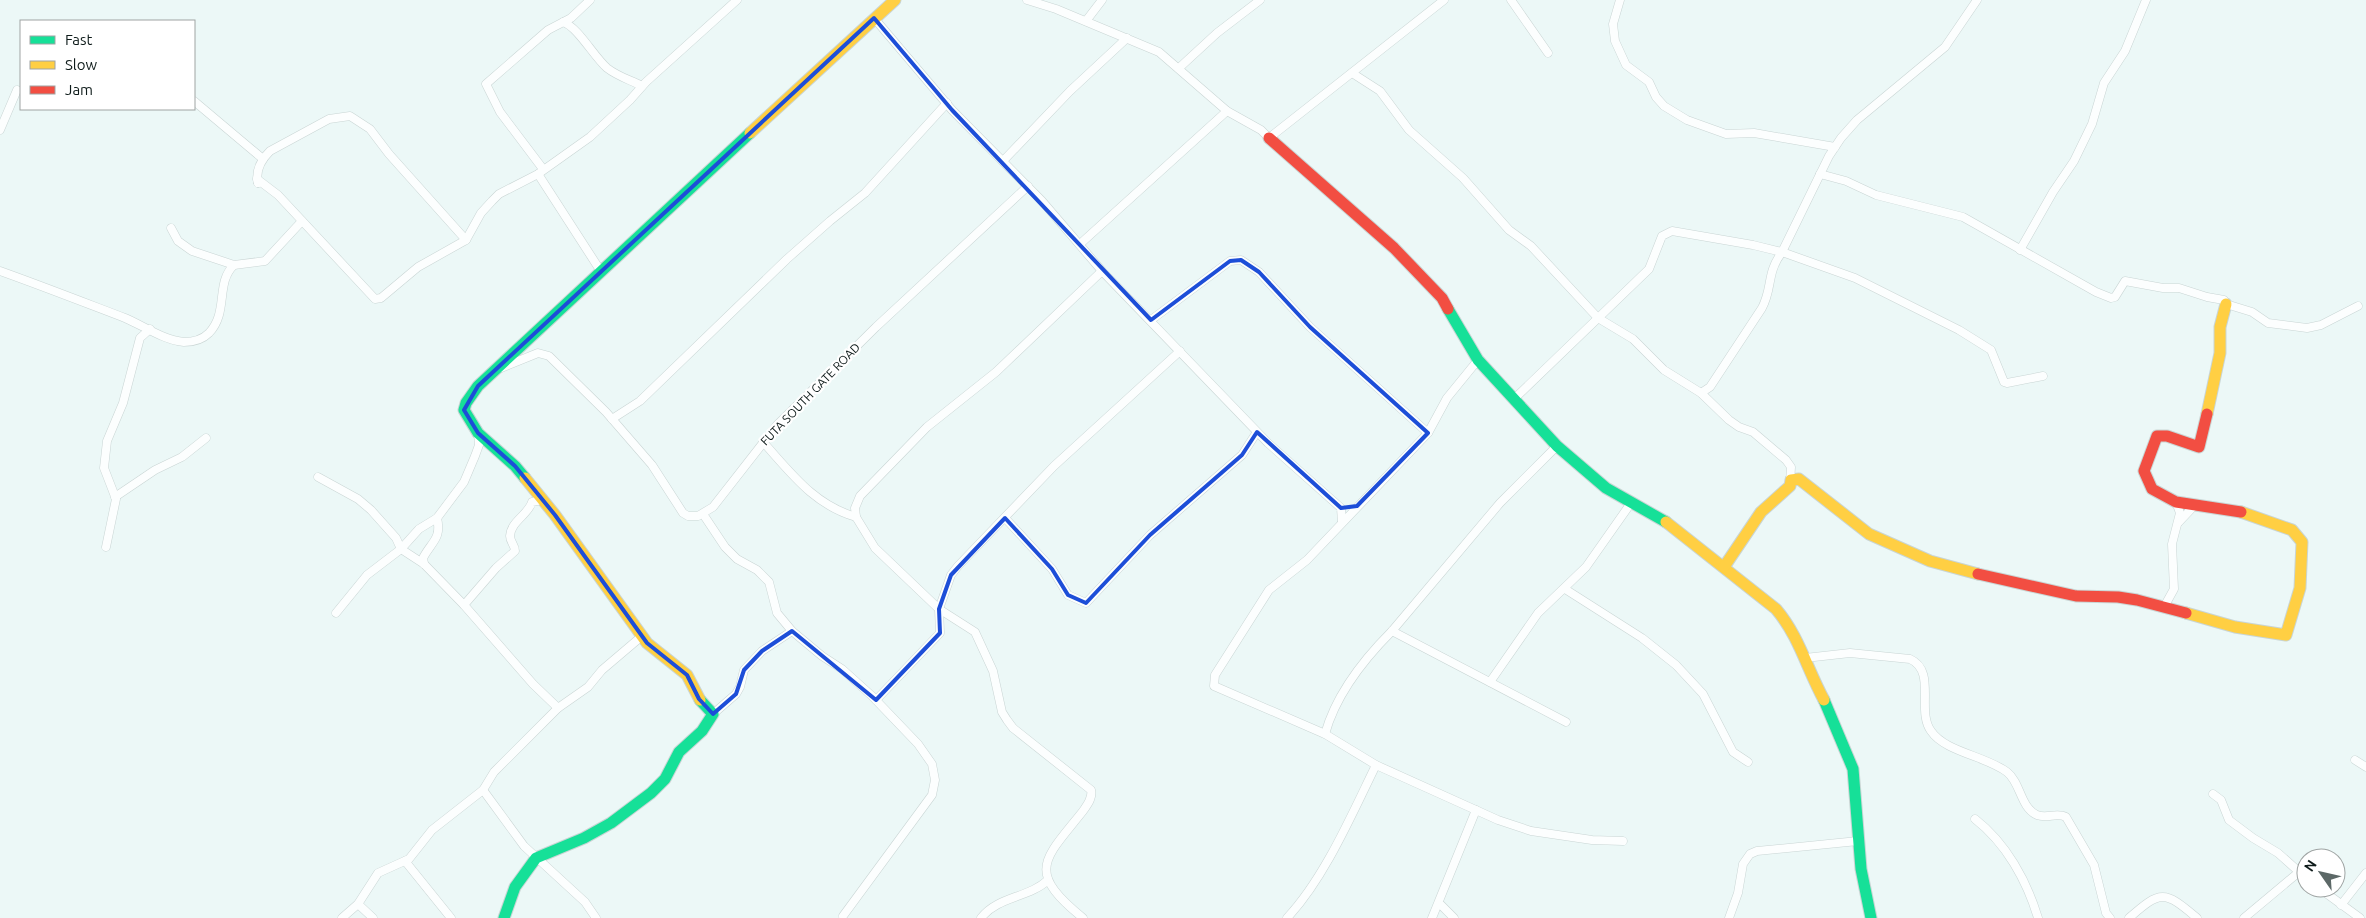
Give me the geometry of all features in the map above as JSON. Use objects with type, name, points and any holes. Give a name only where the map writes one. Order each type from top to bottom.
[{"type":"street","points":[[590,0],[572,18],[548,30],[486,84],[500,112],[540,172],[600,270]]},
{"type":"street","points":[[466,240],[370,129],[350,116],[329,119],[270,151],[262,159],[257,171],[257,180],[258,183],[257,179],[278,195],[375,299],[381,298],[411,272],[466,240],[481,213],[499,194],[540,172],[590,137],[630,100],[642,86],[737,0]]},
{"type":"street","points":[[713,714],[698,699],[687,675],[653,650],[556,515],[508,459],[478,433],[464,410],[472,394],[494,371],[600,270],[895,0]]},
{"type":"street","points":[[1027,0],[1086,21],[1159,52],[1227,111],[1261,130],[1394,248],[1442,298],[1478,360],[1557,446],[1606,488],[1631,503],[1655,514],[1776,609],[1796,636],[1811,676],[1831,714],[1853,769],[1858,841],[1866,902],[1871,918]]},
{"type":"street","points":[[1086,21],[1102,0]]},
{"type":"street","points":[[1179,68],[1217,33],[1260,0]]},
{"type":"street","points":[[1269,138],[1444,0]]},
{"type":"street","points":[[1511,0],[1548,53]]},
{"type":"street","points":[[1620,0],[1613,24],[1615,41],[1626,65],[1649,82],[1656,97],[1664,106],[1686,120],[1726,134],[1754,134],[1835,147]]},
{"type":"street","points":[[1701,393],[1710,387],[1762,308],[1769,288],[1773,265],[1782,252],[1835,147],[1857,120],[1945,47],[1977,0]]},
{"type":"street","points":[[2020,250],[2074,161],[2092,124],[2104,83],[2125,52],[2146,0]]},
{"type":"street","points":[[874,18],[947,103],[1028,186],[1102,271],[1257,432],[1316,488],[1341,508],[1357,506]]},
{"type":"street","points":[[564,22],[606,67],[616,74],[642,86]]},
{"type":"street","points":[[1003,161],[1076,85],[1127,38]]},
{"type":"street","points":[[1352,73],[1380,91],[1409,130],[1463,178],[1509,230],[1531,246],[1598,318],[1633,339],[1664,370],[1701,393],[1728,420],[1739,427],[1753,432],[1786,460],[1791,467],[1790,486]]},
{"type":"street","points":[[0,130],[17,90]]},
{"type":"street","points":[[195,102],[262,159]]},
{"type":"street","points":[[612,419],[640,400],[830,220],[865,193],[947,103]]},
{"type":"street","points":[[1080,244],[1227,111]]},
{"type":"street","points":[[1820,174],[1846,181],[1876,194],[1963,216],[2020,250],[2096,292],[2111,298],[2115,297],[2125,281],[2163,288],[2179,288],[2224,300],[2226,304],[2252,312],[2268,323],[2307,328],[2321,325],[2358,306]]},
{"type":"street","name":"FUTA SOUTH GATE ROAD","points":[[703,514],[713,507],[762,442],[876,327],[1028,186]]},
{"type":"street","points":[[171,228],[178,241],[192,251],[234,265],[266,261],[302,221]]},
{"type":"street","points":[[1513,400],[1649,270],[1662,236],[1672,231],[1703,235],[1782,252],[1855,278],[1959,330],[1991,350],[2004,382],[2042,376]]},
{"type":"street","points":[[1151,320],[1230,261],[1241,260],[1259,272],[1310,327],[1428,433]]},
{"type":"street","points":[[0,271],[150,329],[159,335],[184,342],[195,341],[208,334],[220,317],[224,283],[227,274],[234,265]]},
{"type":"street","points":[[1083,918],[1065,904],[1048,880],[1046,867],[1048,854],[1085,808],[1091,798],[1091,790],[1013,728],[1002,712],[993,671],[979,638],[972,629],[939,609],[875,548],[856,517],[855,508],[860,496],[927,427],[996,372],[1102,271]]},
{"type":"street","points":[[1724,567],[1761,512],[1790,486],[1791,480],[1802,480],[1869,534],[1930,561],[1987,578],[2076,596],[2118,597],[2164,607],[2235,627],[2286,635],[2300,588],[2302,542],[2299,538],[2292,530],[2238,511],[2176,502],[2149,486],[2144,471],[2157,436],[2167,436],[2199,447],[2206,424],[2208,402],[2220,353],[2220,327],[2226,304]]},
{"type":"street","points":[[106,547],[116,505],[115,497],[104,468],[107,441],[123,403],[140,338],[150,329]]},
{"type":"street","points":[[876,700],[940,633],[939,609],[951,575],[1054,466],[1180,351]]},
{"type":"street","points":[[494,371],[538,353],[549,356],[612,419],[652,465],[683,513],[688,516],[703,514],[725,547],[737,558],[757,570],[769,582],[777,613],[792,631],[822,656],[842,669],[876,700],[928,756],[934,774],[935,788],[927,803],[842,916]]},
{"type":"street","points":[[1478,360],[1447,398],[1428,433],[1307,560],[1269,590],[1213,682],[1214,686],[1221,691],[1326,734],[1376,766],[1531,832],[1592,840],[1623,841]]},
{"type":"street","points":[[1005,518],[1052,569],[1068,594],[1086,603],[1150,536],[1242,455],[1257,432]]},
{"type":"street","points":[[336,613],[367,575],[401,549],[419,528],[437,518],[464,482],[477,450],[478,433]]},
{"type":"street","points":[[115,497],[155,470],[182,457],[206,438]]},
{"type":"street","points":[[762,442],[809,492],[836,512],[856,517]]},
{"type":"street","points":[[1326,734],[1329,721],[1346,688],[1373,650],[1392,631],[1500,503],[1557,446]]},
{"type":"street","points":[[318,476],[352,495],[371,510],[396,538],[401,549],[424,564],[464,605],[533,684],[558,708]]},
{"type":"street","points":[[464,605],[496,568],[515,551],[510,537],[513,526],[532,502],[542,500]]},
{"type":"street","points":[[2164,607],[2174,589],[2172,544],[2180,509],[2176,502]]},
{"type":"street","points":[[1490,682],[1538,613],[1586,567],[1631,503]]},
{"type":"street","points":[[2178,523],[2194,506]]},
{"type":"street","points":[[1341,508],[1342,522]]},
{"type":"street","points":[[424,564],[423,558],[436,542],[438,535],[437,518]]},
{"type":"street","points":[[1565,589],[1642,638],[1676,665],[1703,694],[1733,752],[1748,762]]},
{"type":"street","points":[[504,918],[515,887],[536,858],[584,838],[611,823],[651,793],[665,779],[683,747],[702,731],[713,714],[736,694],[740,687],[744,670],[762,651],[792,631]]},
{"type":"street","points":[[1392,631],[1490,682],[1524,702],[1566,722]]},
{"type":"street","points":[[342,918],[358,904],[378,873],[405,861],[432,830],[483,790],[494,772],[558,708],[588,687],[602,670],[642,636]]},
{"type":"street","points":[[1805,658],[1850,653],[1873,654],[1916,662],[1923,673],[1925,718],[1929,730],[1945,744],[1994,764],[2007,772],[2013,778],[2028,808],[2033,812],[2044,816],[2061,814],[2066,817],[2094,865],[2106,913],[2110,918]]},
{"type":"street","points":[[2355,760],[2366,767]]},
{"type":"street","points":[[1287,918],[1301,904],[1325,863],[1376,766]]},
{"type":"street","points":[[483,790],[524,846],[585,902],[596,918]]},
{"type":"street","points":[[2213,794],[2221,800],[2229,820],[2253,838],[2278,853],[2296,869]]},
{"type":"street","points":[[1432,918],[1476,810]]},
{"type":"street","points":[[1976,819],[2003,849],[2026,881],[2038,918]]},
{"type":"street","points":[[1730,918],[1738,893],[1743,864],[1750,854],[1757,851],[1858,841]]},
{"type":"street","points":[[405,861],[451,918]]},
{"type":"street","points":[[2341,905],[2366,873]]},
{"type":"street","points":[[2244,918],[2296,875]]},
{"type":"street","points":[[981,918],[1000,903],[1037,890],[1048,880]]},
{"type":"street","points":[[2128,918],[2148,902],[2158,897],[2166,896],[2178,902],[2197,918]]},
{"type":"street","points":[[2332,898],[2360,918]]},
{"type":"street","points":[[1439,903],[1454,918]]},
{"type":"street","points":[[358,904],[374,918]]},
{"type":"highlighted area","points":[[874,18],[952,110],[1151,320],[1230,261],[1241,260],[1259,272],[1310,327],[1428,433],[1357,506],[1341,508],[1257,432],[1242,455],[1150,535],[1086,603],[1068,595],[1052,569],[1005,518],[951,575],[939,609],[940,633],[876,700],[792,631],[762,651],[744,670],[736,694],[713,714],[699,699],[687,675],[647,643],[555,515],[515,466],[478,433],[464,410],[478,386]]},
{"type":"traffic: fast","points":[[525,478],[515,466],[478,433],[464,410],[466,403],[478,386],[750,133]]},
{"type":"traffic: fast","points":[[1448,309],[1478,360],[1557,446],[1606,488],[1666,522]]},
{"type":"traffic: fast","points":[[504,918],[515,887],[536,858],[584,838],[611,823],[651,793],[665,779],[679,752],[702,731],[713,714],[700,700]]},
{"type":"traffic: fast","points":[[1824,700],[1853,769],[1861,869],[1871,918]]},
{"type":"traffic: slow","points":[[750,133],[895,0]]},
{"type":"traffic: slow","points":[[2207,414],[2220,353],[2220,327],[2226,304]]},
{"type":"traffic: slow","points":[[525,478],[555,515],[647,643],[687,675],[700,700]]},
{"type":"traffic: slow","points":[[1724,567],[1761,512],[1790,486],[1791,480],[1799,479],[1869,534],[1930,561],[1978,574]]},
{"type":"traffic: slow","points":[[2186,613],[2235,627],[2286,635],[2300,588],[2302,542],[2292,530],[2241,512]]},
{"type":"traffic: slow","points":[[1666,522],[1776,609],[1797,641],[1824,700]]},
{"type":"traffic: jam","points":[[1269,138],[1394,248],[1442,298],[1448,309]]},
{"type":"traffic: jam","points":[[2207,414],[2199,447],[2167,436],[2157,436],[2144,471],[2152,489],[2176,502],[2241,512]]},
{"type":"traffic: jam","points":[[1978,574],[2076,596],[2118,597],[2137,600],[2186,613]]}]
